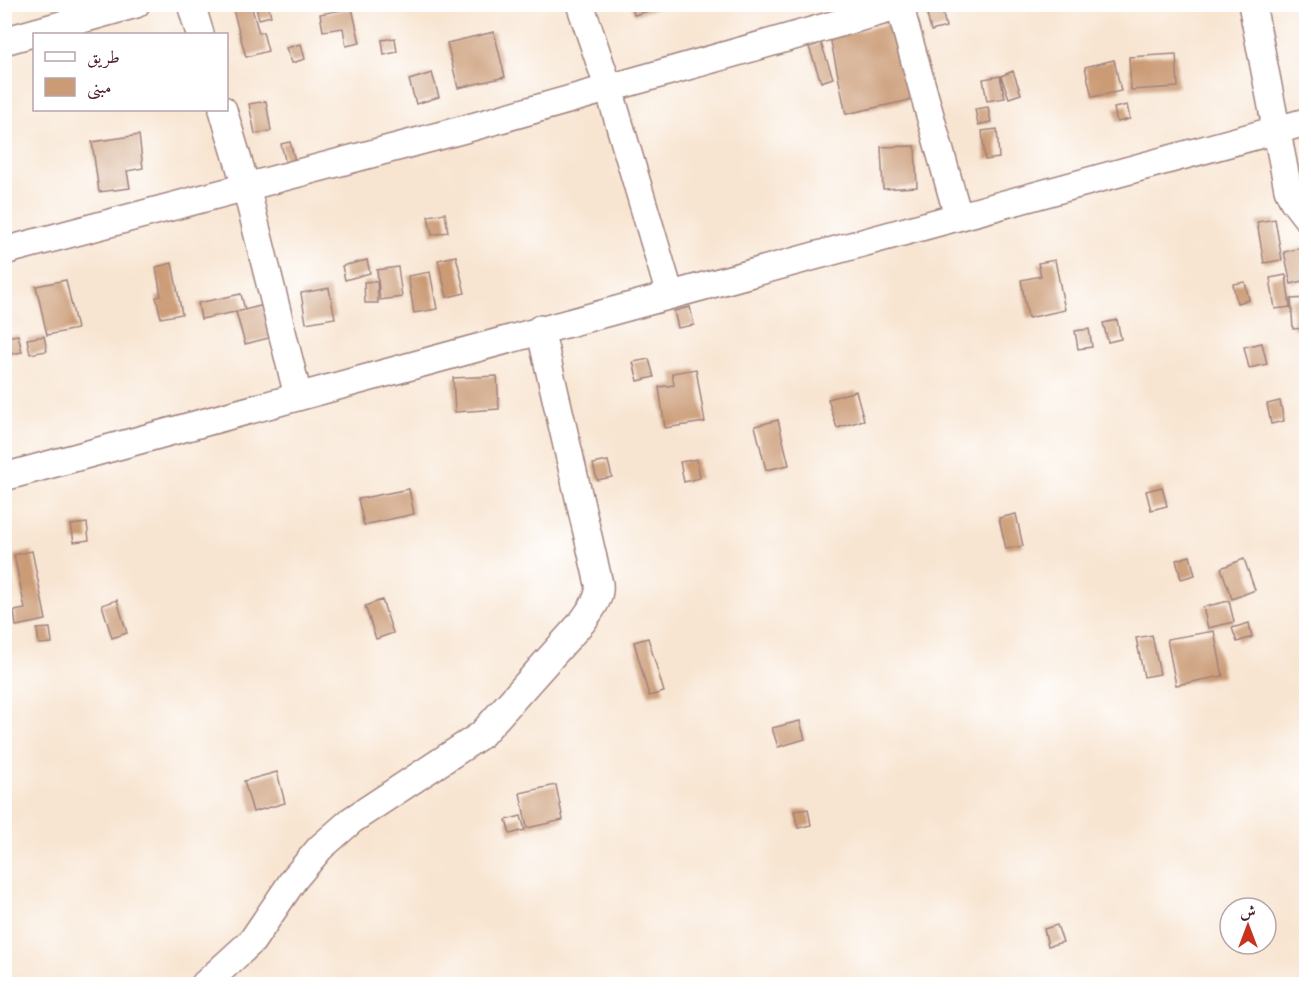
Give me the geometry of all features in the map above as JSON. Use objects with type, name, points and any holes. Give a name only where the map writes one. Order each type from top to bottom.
[{"type":"street","points":[[4,41],[136,4]]},
{"type":"street","points":[[191,4],[200,33]]},
{"type":"street","points":[[580,4],[609,89],[670,295]]},
{"type":"street","points":[[1252,4],[1279,129],[1288,189],[1306,217]]},
{"type":"street","points":[[4,251],[609,89],[902,5],[958,216]]},
{"type":"street","points":[[223,111],[246,187],[298,396]]},
{"type":"street","points":[[4,477],[1306,122]]},
{"type":"street","points":[[204,984],[252,941],[294,879],[320,848],[352,820],[481,735],[583,621],[600,593],[540,329]]},
{"type":"building","points":[[255,4],[268,4],[271,16],[259,19]]},
{"type":"building","points":[[631,4],[663,4],[663,7],[634,15]]},
{"type":"building","points":[[251,5],[259,33],[263,32],[268,51],[246,57],[232,6]]},
{"type":"building","points":[[941,6],[946,27],[931,31],[926,10]]},
{"type":"building","points":[[352,8],[360,43],[346,46],[343,28],[323,31],[320,14]]},
{"type":"building","points":[[911,19],[915,99],[846,114],[830,37]]},
{"type":"building","points":[[494,32],[505,77],[458,88],[447,43]]},
{"type":"building","points":[[395,38],[397,52],[384,55],[382,40]]},
{"type":"building","points":[[821,43],[833,78],[821,82],[809,47]]},
{"type":"building","points":[[301,44],[305,59],[292,63],[286,48]]},
{"type":"building","points":[[1176,54],[1178,87],[1131,90],[1129,57]]},
{"type":"building","points":[[1114,60],[1121,91],[1092,97],[1085,67]]},
{"type":"building","points":[[1013,71],[1021,94],[1009,98],[1001,76]]},
{"type":"building","points":[[432,73],[439,97],[416,104],[409,80]]},
{"type":"building","points":[[1000,76],[1005,98],[987,101],[983,79]]},
{"type":"building","points":[[266,101],[271,131],[255,134],[249,104]]},
{"type":"building","points":[[1127,105],[1130,119],[1117,122],[1114,108]]},
{"type":"building","points":[[988,107],[991,122],[978,125],[975,109]]},
{"type":"building","points":[[997,129],[999,158],[985,160],[982,131]]},
{"type":"building","points":[[139,135],[143,168],[127,171],[130,188],[99,192],[92,142]]},
{"type":"building","points":[[290,142],[295,161],[286,164],[281,144]]},
{"type":"building","points":[[915,146],[917,187],[883,189],[881,147]]},
{"type":"building","points":[[445,213],[448,232],[432,235],[428,216]]},
{"type":"building","points":[[1275,219],[1282,260],[1264,263],[1257,222]]},
{"type":"building","points":[[1306,247],[1306,280],[1291,284],[1284,252]]},
{"type":"building","points":[[456,256],[465,293],[447,297],[438,260]]},
{"type":"building","points":[[367,260],[370,273],[345,280],[342,266]]},
{"type":"building","points":[[1055,260],[1065,310],[1028,318],[1021,280],[1041,276],[1038,263]]},
{"type":"building","points":[[172,263],[182,314],[161,318],[156,297],[161,296],[156,267]]},
{"type":"building","points":[[398,267],[402,297],[380,300],[377,270]]},
{"type":"building","points":[[430,272],[437,309],[414,313],[408,276]]},
{"type":"building","points":[[1286,275],[1290,307],[1275,309],[1270,278]]},
{"type":"building","points":[[66,280],[77,329],[47,335],[36,286]]},
{"type":"building","points":[[377,281],[378,303],[365,303],[364,282]]},
{"type":"building","points":[[1245,282],[1249,300],[1237,303],[1233,284]]},
{"type":"building","points":[[329,288],[335,318],[306,323],[301,293]]},
{"type":"building","points":[[241,294],[245,310],[201,319],[198,303]]},
{"type":"building","points":[[1306,298],[1306,328],[1293,329],[1291,299]]},
{"type":"building","points":[[264,305],[273,337],[245,344],[236,312]]},
{"type":"building","points":[[690,307],[694,325],[678,328],[674,311]]},
{"type":"building","points":[[1117,320],[1121,339],[1108,342],[1103,323]]},
{"type":"building","points":[[1089,329],[1092,347],[1078,349],[1075,331]]},
{"type":"building","points":[[18,335],[22,352],[6,355],[5,337]]},
{"type":"building","points":[[44,336],[47,351],[30,354],[27,339]]},
{"type":"building","points":[[1262,343],[1267,364],[1249,368],[1244,347]]},
{"type":"building","points":[[649,359],[654,377],[638,381],[633,362]]},
{"type":"building","points":[[696,369],[705,422],[665,428],[659,387],[674,385],[672,373]]},
{"type":"building","points":[[497,376],[499,409],[455,412],[453,378]]},
{"type":"building","points":[[856,391],[864,420],[837,428],[828,399]]},
{"type":"building","points":[[1280,401],[1284,421],[1271,424],[1267,404]]},
{"type":"building","points":[[778,420],[789,465],[766,470],[755,426]]},
{"type":"building","points":[[697,459],[700,478],[684,482],[680,462]]},
{"type":"building","points":[[608,461],[612,477],[597,480],[593,464]]},
{"type":"building","points":[[1162,487],[1167,506],[1151,510],[1146,491]]},
{"type":"building","points":[[409,489],[414,514],[364,525],[358,499]]},
{"type":"building","points":[[1016,514],[1023,546],[1006,549],[999,518]]},
{"type":"building","points":[[87,523],[89,540],[74,542],[71,525]]},
{"type":"building","points":[[32,551],[46,620],[16,626],[14,611],[25,609],[14,555]]},
{"type":"building","points":[[1190,556],[1195,575],[1181,579],[1176,560]]},
{"type":"building","points":[[1244,559],[1255,590],[1232,599],[1221,568]]},
{"type":"building","points":[[117,600],[127,633],[112,638],[102,605]]},
{"type":"building","points":[[382,600],[393,633],[376,639],[365,606]]},
{"type":"building","points":[[1229,601],[1234,622],[1208,628],[1203,607]]},
{"type":"building","points":[[1249,623],[1252,637],[1237,642],[1232,628]]},
{"type":"building","points":[[50,628],[52,643],[39,644],[37,629]]},
{"type":"building","points":[[1214,631],[1223,676],[1176,685],[1167,639]]},
{"type":"building","points":[[1152,635],[1160,674],[1144,677],[1136,638]]},
{"type":"building","points":[[648,638],[664,692],[649,696],[634,642]]},
{"type":"building","points":[[800,721],[805,739],[778,747],[772,728]]},
{"type":"building","points":[[277,772],[285,803],[253,812],[244,781]]},
{"type":"building","points":[[556,785],[563,820],[527,828],[520,793]]},
{"type":"building","points":[[808,809],[811,825],[798,828],[794,811]]},
{"type":"building","points":[[521,816],[525,830],[510,834],[506,820]]},
{"type":"building","points":[[1057,925],[1063,942],[1048,946],[1044,929]]}]
